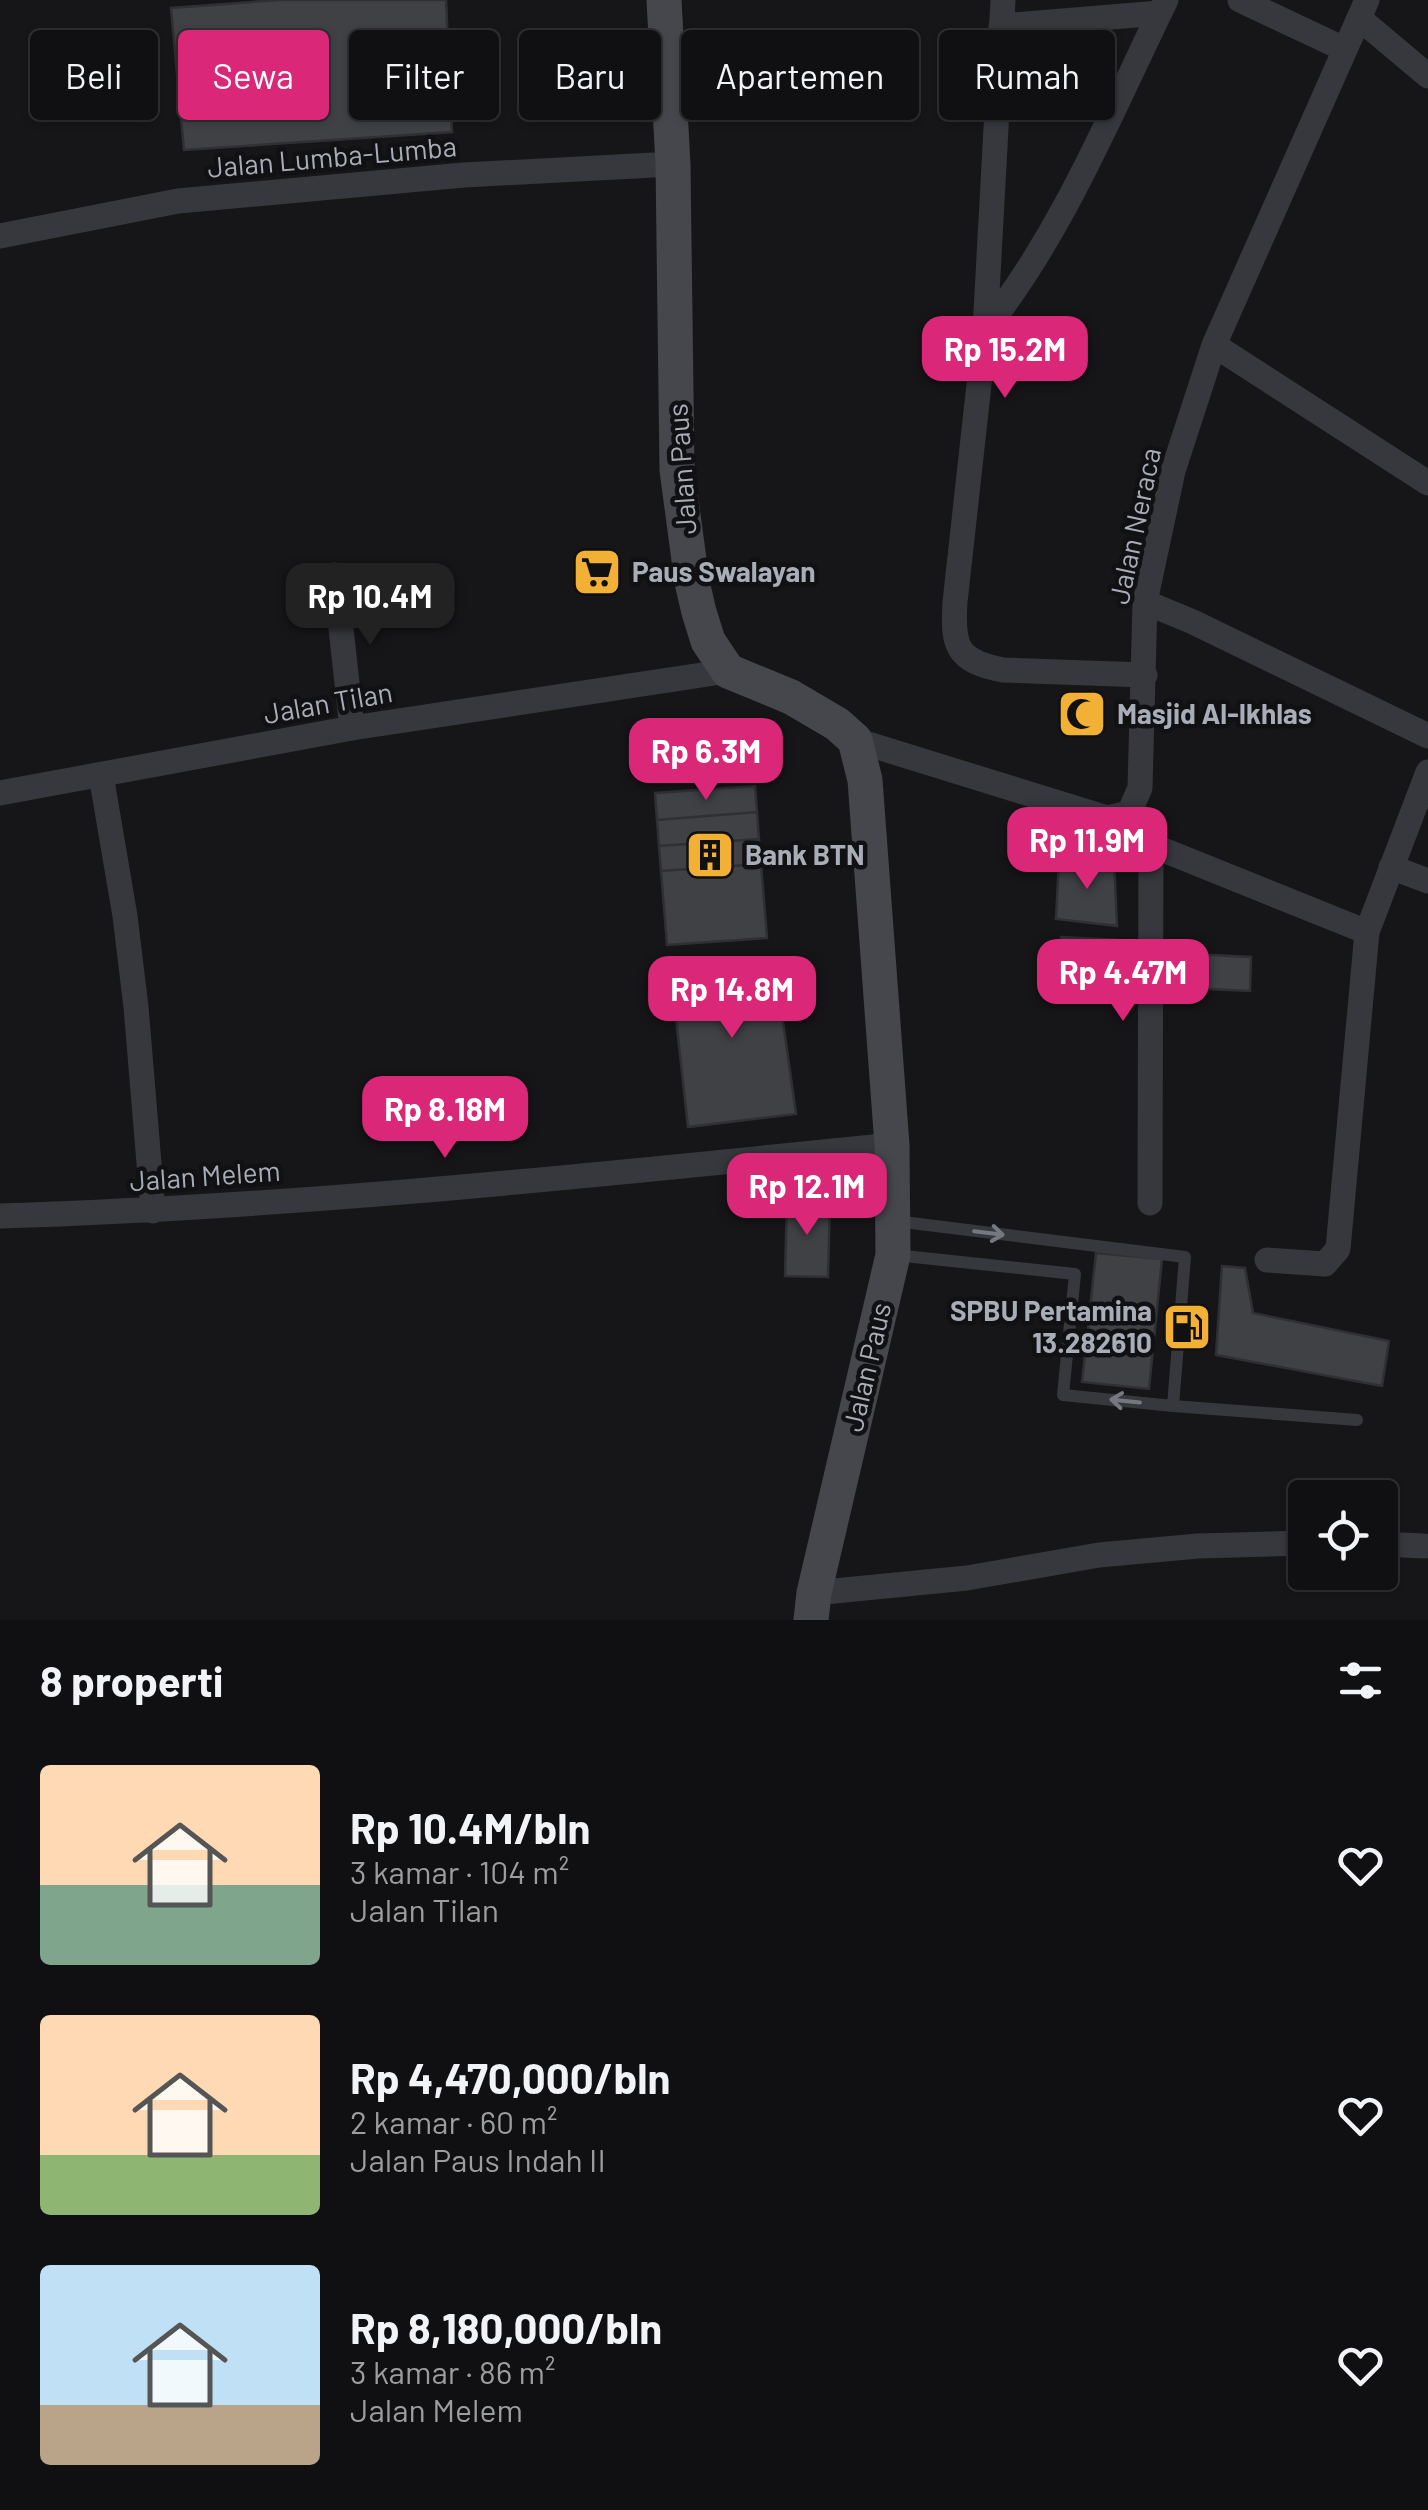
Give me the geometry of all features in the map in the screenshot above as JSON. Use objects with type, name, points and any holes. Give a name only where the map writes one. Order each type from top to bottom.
[{"type":"main road","name":"Jalan Paus","points":[[664,0],[673,164],[677,470],[692,582],[708,641],[728,671]]},
{"type":"main road","points":[[728,671],[818,710],[856,740]]},
{"type":"main road","name":"Jalan Paus","points":[[812,1607],[893,1238],[892,1145],[865,780],[856,740]]},
{"type":"street","points":[[1240,0],[1344,49]]},
{"type":"street","points":[[985,330],[1017,290],[1056,229],[1163,6],[1002,13],[985,330],[955,602],[956,644],[966,658],[982,666],[1146,675]]},
{"type":"street","points":[[1363,9],[1428,76]]},
{"type":"street","name":"Jalan Neraca","points":[[1130,813],[1140,788],[1146,602],[1173,471],[1214,345],[1363,9]]},
{"type":"street","name":"Jalan Lumba-Lumba","points":[[0,236],[178,201],[464,175],[673,164]]},
{"type":"street","points":[[1214,345],[1428,483]]},
{"type":"street","points":[[334,575],[352,728]]},
{"type":"street","points":[[1146,602],[1428,736]]},
{"type":"street","name":"Jalan Tilan","points":[[0,793],[352,728],[728,671]]},
{"type":"street","points":[[856,740],[1107,818],[1130,813],[1151,844],[1367,932]]},
{"type":"street","points":[[1267,1260],[1325,1264],[1338,1249],[1367,932],[1428,772]]},
{"type":"street","points":[[100,775],[125,916],[153,1211]]},
{"type":"street","points":[[1150,1204],[1151,844]]},
{"type":"street","points":[[1391,867],[1428,881]]},
{"type":"street","name":"Jalan Melem","points":[[0,1216],[153,1211],[626,1172],[892,1145]]},
{"type":"street","points":[[812,1607],[1099,1555],[1288,1543]]},
{"type":"street","points":[[1398,1545],[1424,1546]]},
{"type":"lane","points":[[893,1238],[1185,1257],[1173,1406]]},
{"type":"lane","points":[[893,1238],[1075,1274],[1064,1395],[1357,1420]]},
{"type":"building","points":[[278,0],[446,0],[447,30],[349,30],[349,120],[451,120],[452,132],[184,150],[181,120],[329,120],[329,30],[178,30],[178,84],[171,8]]},
{"type":"building","points":[[755,786],[757,812],[657,820],[655,793]]},
{"type":"building","points":[[757,812],[759,839],[659,846],[657,820]]},
{"type":"building","name":"Bank BTN","points":[[759,839],[761,864],[661,871],[659,846]]},
{"type":"building","points":[[1059,860],[1114,860],[1117,926],[1056,919]]},
{"type":"building","points":[[761,864],[767,938],[667,945],[661,871]]},
{"type":"building","points":[[1061,937],[1118,940],[1118,988],[1063,987]]},
{"type":"building","points":[[1190,954],[1251,957],[1250,991],[1188,988]]},
{"type":"building","points":[[774,958],[796,1114],[688,1127],[670,964]]},
{"type":"building","points":[[787,1199],[830,1201],[828,1277],[785,1276]]},
{"type":"building","points":[[1096,1253],[1162,1259],[1149,1389],[1082,1382]]},
{"type":"building","points":[[1222,1266],[1245,1268],[1253,1313],[1389,1341],[1382,1386],[1216,1355]]},
{"type":"place","name":"Paus Swalayan","points":[[597,572]]},
{"type":"place","name":"Masjid Al-Ikhlas","points":[[1082,714]]},
{"type":"place","name":"Bank BTN","points":[[710,855]]},
{"type":"place","name":"SPBU Pertamina 13.282610","points":[[1187,1327]]}]
